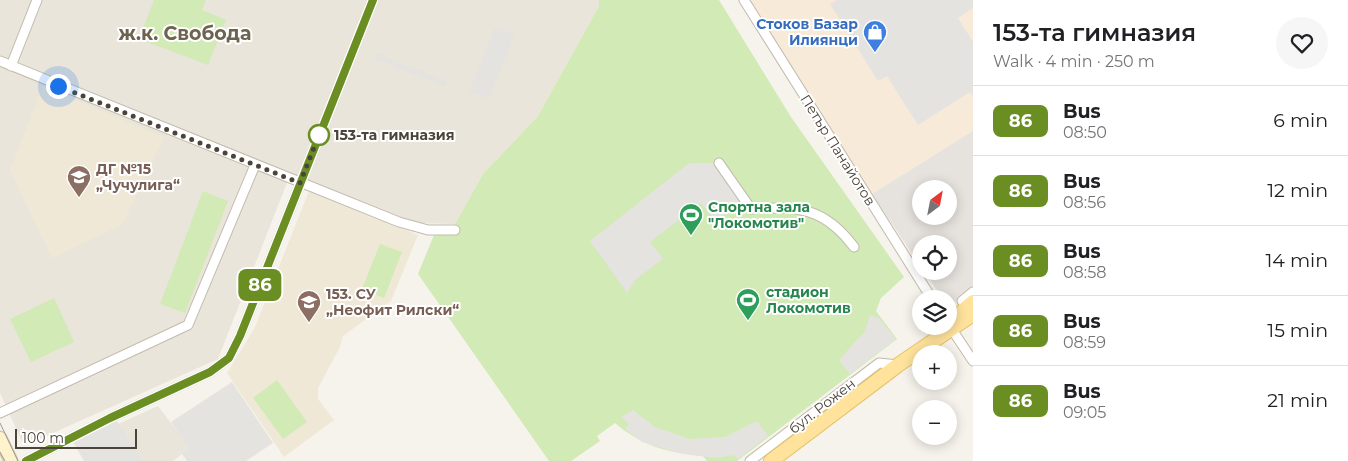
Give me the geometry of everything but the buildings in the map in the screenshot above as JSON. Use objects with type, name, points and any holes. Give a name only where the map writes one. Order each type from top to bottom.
[{"type":"main road","name":"бул. Рожен","points":[[957,317],[968,301]]},
{"type":"main road","name":"бул. Рожен","points":[[957,322],[973,314]]},
{"type":"main road","name":"бул. Рожен","points":[[771,461],[938,335]]},
{"type":"street","points":[[11,66],[37,0]]},
{"type":"street","points":[[26,461],[110,418],[195,380],[220,366],[229,358],[240,336],[373,0]]},
{"type":"street","name":"Петър Панайотов","points":[[744,0],[926,290]]},
{"type":"street","points":[[0,61],[399,222],[428,230],[455,230]]},
{"type":"street","points":[[718,163],[751,209],[796,207],[824,218],[846,237],[854,247]]},
{"type":"street","points":[[0,413],[188,325],[255,165]]},
{"type":"street","name":"бул. Рожен","points":[[968,301],[973,292]]},
{"type":"street","points":[[956,335],[973,361]]},
{"type":"street","name":"бул. Рожен","points":[[750,461],[879,363],[898,365]]},
{"type":"street","points":[[0,438],[11,461]]},
{"type":"shaded area","points":[[0,0],[599,0],[599,6],[538,116],[483,174],[455,224],[410,223],[290,175],[218,359],[24,446],[0,393]]},
{"type":"shaded area","name":"Стоков Базар Илиянци","points":[[744,0],[973,0],[973,131],[867,197]]},
{"type":"shaded area","points":[[837,0],[973,0],[973,8],[958,18],[973,42],[973,96],[970,92],[918,125],[887,76],[878,81],[830,4]]},
{"type":"shaded area","points":[[495,27],[515,34],[489,99],[469,92]]},
{"type":"shaded area","points":[[376,53],[447,81],[445,87],[374,59]]},
{"type":"shaded area","name":"ДГ №15 „Чучулига“","points":[[43,87],[164,137],[122,225],[52,258],[10,170]]},
{"type":"shaded area","points":[[973,131],[973,287],[957,300],[957,290],[937,290],[930,280],[957,280],[957,235],[912,235],[912,254],[872,194]]},
{"type":"shaded area","points":[[689,163],[722,163],[749,199],[740,203],[715,221],[701,203],[650,242],[663,259],[636,279],[627,293],[590,241]]},
{"type":"shaded area","name":"153. СУ „Неофит Рилски“","points":[[309,191],[418,235],[391,301],[343,336],[340,347],[318,388],[318,399],[334,420],[284,457],[227,373],[255,327]]},
{"type":"shaded area","points":[[870,315],[879,318],[896,339],[850,374],[839,360],[865,331]]},
{"type":"shaded area","points":[[232,382],[273,443],[246,461],[187,461],[182,454],[189,448],[171,422]]},
{"type":"shaded area","points":[[158,406],[190,448],[173,461],[142,461],[118,424]]},
{"type":"shaded area","points":[[633,410],[655,427],[689,439],[725,437],[757,421],[768,436],[738,459],[734,455],[715,458],[679,453],[642,442],[625,429],[629,424],[621,417]]},
{"type":"shaded area","points":[[117,421],[142,461],[84,461],[73,442]]},
{"type":"green space","points":[[154,0],[206,0],[202,10],[226,20],[208,65],[139,39]]},
{"type":"green space","points":[[599,0],[719,0],[791,117],[904,277],[881,298],[876,311],[897,339],[737,461],[707,461],[703,456],[678,453],[656,447],[645,443],[615,423],[597,436],[600,441],[571,461],[549,461],[418,274],[434,235],[455,234],[455,224],[483,174],[538,116],[599,6]]},
{"type":"green space","points":[[203,191],[228,201],[185,313],[160,304]]},
{"type":"green space","points":[[380,244],[402,252],[384,298],[362,289]]},
{"type":"green space","points":[[54,298],[74,342],[31,362],[10,319]]},
{"type":"green space","points":[[277,380],[307,422],[283,439],[253,398]]},
{"type":"tram line","points":[[0,423],[18,461]]},
{"type":"tram line","points":[[0,452],[5,461]]},
{"type":"bus line","name":"86","points":[[26,461],[110,418],[195,380],[220,366],[229,358],[235,349],[373,0]]},
{"type":"place","name":"Стоков Базар Илиянци","points":[[875,53]]},
{"type":"place","name":"153-та гимназия","points":[[319,135]]},
{"type":"place","name":"ДГ №15 „Чучулига“","points":[[79,198]]},
{"type":"place","name":"Спортна зала \"Локомотив\"","points":[[691,236]]},
{"type":"place","name":"стадион Локомотив","points":[[748,321]]},
{"type":"place","name":"153. СУ „Неофит Рилски“","points":[[309,323]]},
{"type":"district","name":"ж.к. Свобода","points":[[185,33]]},
{"type":"route","points":[[58,86],[300,183],[319,135]]}]
